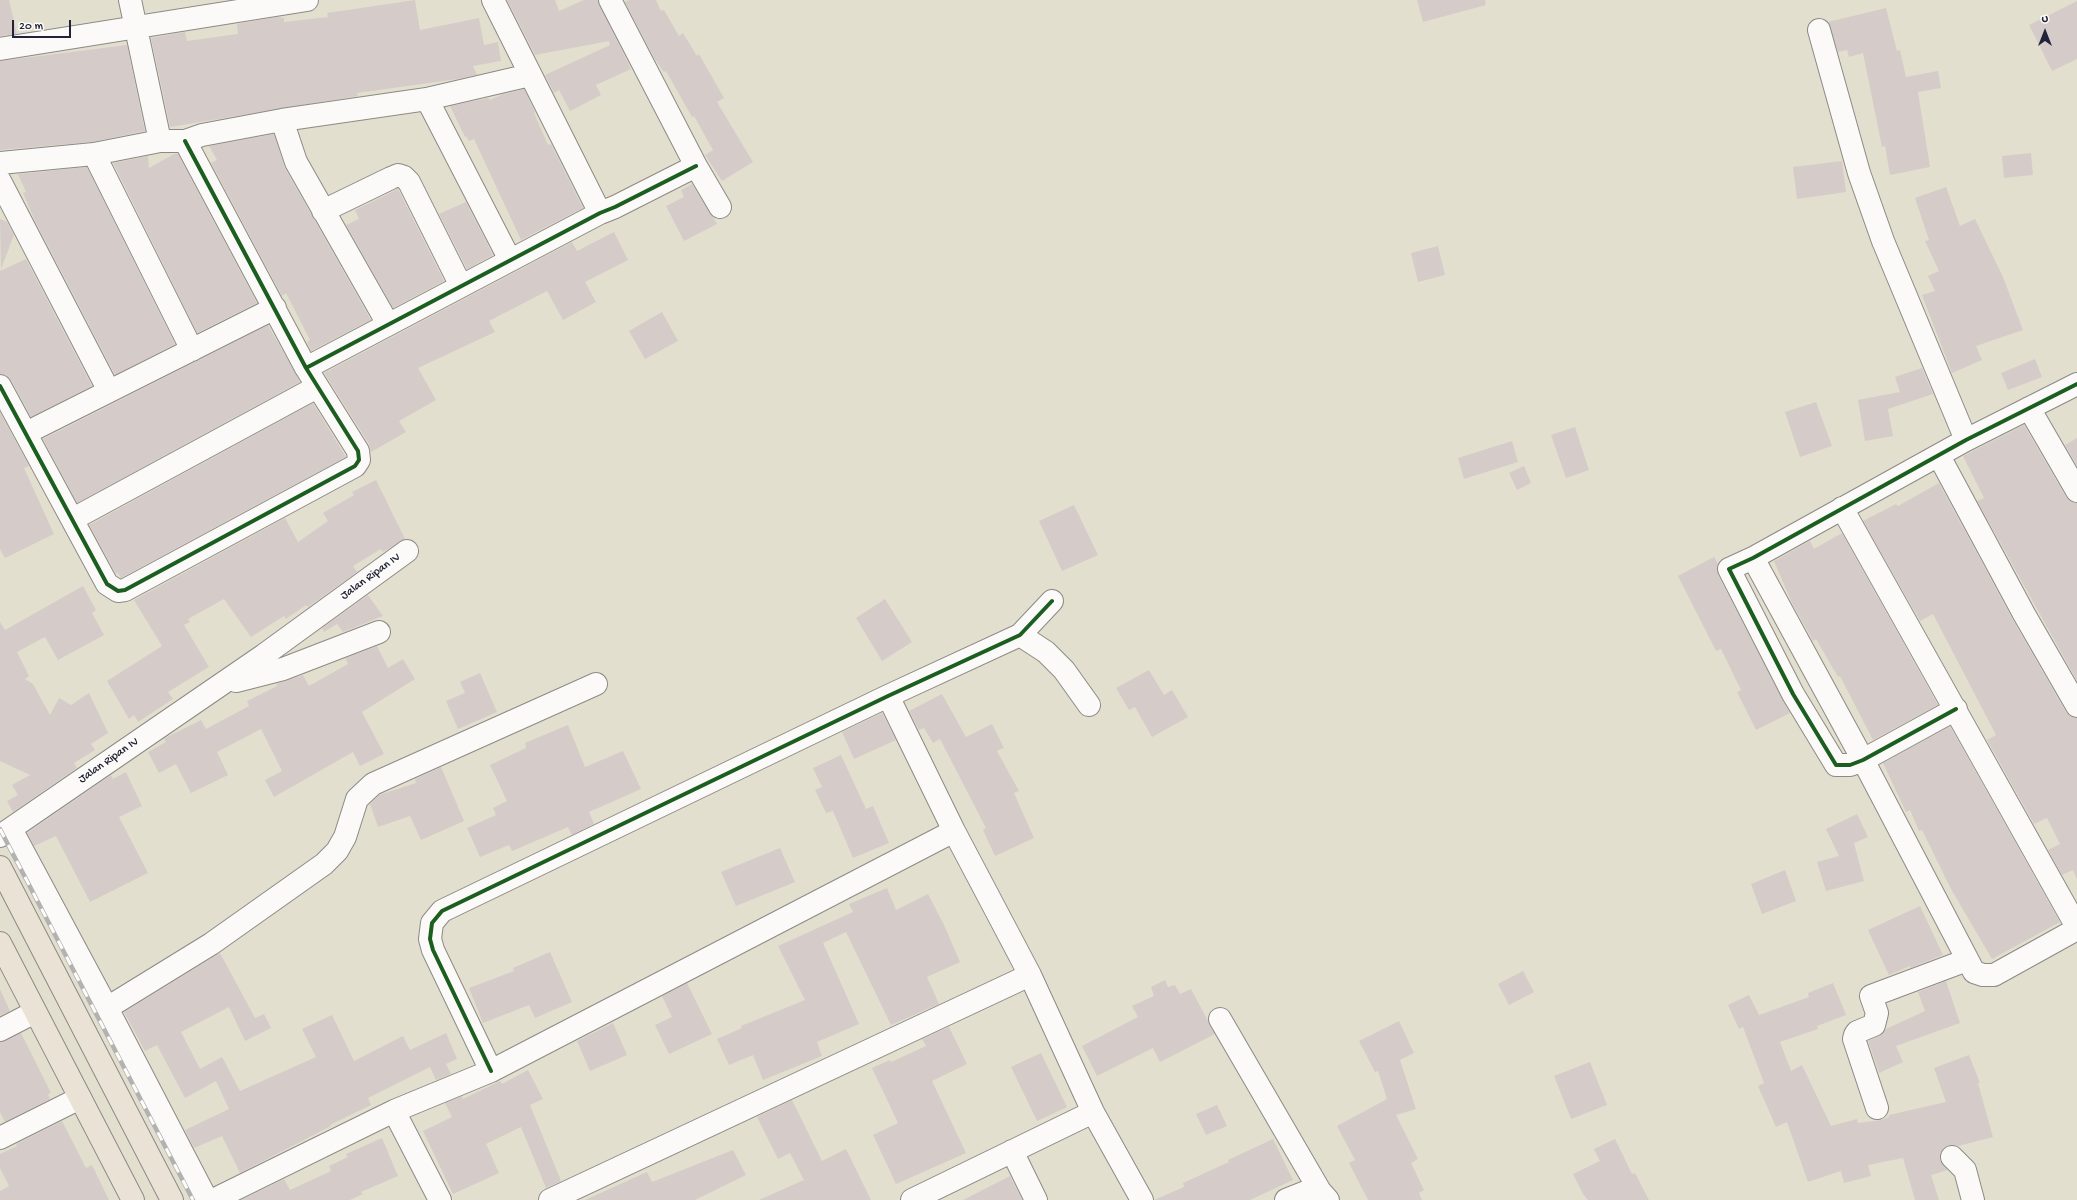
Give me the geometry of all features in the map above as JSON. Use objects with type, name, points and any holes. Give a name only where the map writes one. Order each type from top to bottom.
[{"type":"highway","points":[[0,868],[172,1200]]},
{"type":"highway","points":[[0,943],[133,1200]]},
{"type":"street","points":[[130,0],[160,141]]},
{"type":"street","points":[[0,49],[135,27],[235,5],[307,0]]},
{"type":"street","points":[[493,0],[600,213]]},
{"type":"street","points":[[610,0],[696,166],[720,207]]},
{"type":"street","points":[[1819,30],[1859,173],[1878,227],[1966,440]]},
{"type":"street","points":[[0,163],[94,154],[160,141],[185,141],[202,135],[282,120],[428,99],[530,75]]},
{"type":"street","points":[[428,99],[510,260]]},
{"type":"street","points":[[282,120],[296,162],[388,324]]},
{"type":"street","points":[[1,390],[26,433],[107,584],[118,590],[125,590],[355,466],[359,460],[358,451],[306,368],[185,141]]},
{"type":"street","points":[[94,154],[192,350]]},
{"type":"street","points":[[306,368],[600,213],[616,207],[696,166]]},
{"type":"street","points":[[324,211],[398,175],[404,177],[409,182],[461,286]]},
{"type":"street","points":[[0,181],[109,391]]},
{"type":"street","points":[[26,433],[275,308]]},
{"type":"street","points":[[1956,710],[1863,760],[1850,765],[1836,765],[1792,694],[1729,569],[1754,558],[1842,508],[1940,456],[1966,440],[2077,384]]},
{"type":"street","points":[[72,519],[317,387]]},
{"type":"street","points":[[2029,408],[2077,491]]},
{"type":"street","points":[[1940,456],[2024,614],[2077,706]]},
{"type":"street","points":[[1754,558],[1963,948],[1967,960],[1974,972],[1984,975],[1994,975],[2077,928],[1842,508]]},
{"type":"street","name":"Jalan Ripan IV","points":[[6,832],[264,655],[408,551]]},
{"type":"street","points":[[492,1071],[433,950],[430,939],[432,923],[442,911],[888,696],[1020,635],[1052,601]]},
{"type":"street","name":"Jalan Ripan IV","points":[[218,686],[284,669],[379,632]]},
{"type":"street","points":[[1020,635],[1046,652],[1055,661],[1075,684],[1088,705]]},
{"type":"street","points":[[107,1008],[211,944],[324,864],[337,851],[345,837],[357,799],[373,784],[596,684]]},
{"type":"street","points":[[888,696],[954,831],[1030,975],[1093,1112],[1142,1200]]},
{"type":"street","points":[[213,1200],[394,1111],[492,1071],[954,831]]},
{"type":"street","points":[[6,832],[107,1008],[207,1200]]},
{"type":"street","points":[[1876,1108],[1854,1039],[1854,1035],[1858,1032],[1874,1025],[1876,1013],[1871,996],[1967,960]]},
{"type":"street","points":[[550,1200],[1030,975]]},
{"type":"street","points":[[0,1030],[36,1012]]},
{"type":"street","points":[[1220,1019],[1324,1195]]},
{"type":"street","points":[[0,1138],[80,1098]]},
{"type":"street","points":[[394,1111],[440,1200]]},
{"type":"street","points":[[912,1200],[1093,1112]]},
{"type":"street","points":[[1012,1151],[1036,1200]]},
{"type":"street","points":[[1952,1157],[1965,1170],[1973,1200]]},
{"type":"street","points":[[1286,1200],[1311,1190],[1324,1195]]},
{"type":"building","points":[[0,0],[9,0],[17,34],[0,36]]},
{"type":"building","points":[[415,0],[420,30],[479,18],[484,45],[498,42],[501,61],[473,66],[477,75],[458,79],[357,93],[358,96],[170,127],[151,38],[185,32],[187,41],[238,34],[237,24],[277,17],[284,18],[284,22],[328,17],[327,13]]},
{"type":"building","points":[[507,0],[555,0],[559,11],[584,0],[598,0],[631,69],[596,85],[601,95],[570,111],[559,90],[554,93],[545,75],[610,45],[609,41],[535,55]]},
{"type":"building","points":[[629,0],[656,0],[661,11],[664,10],[679,36],[683,33],[697,56],[699,54],[724,98],[717,102],[753,162],[722,181],[705,155],[713,150],[666,71],[664,72],[654,58],[625,2]]},
{"type":"building","points":[[1417,0],[1485,0],[1486,5],[1423,22]]},
{"type":"building","points":[[2077,1],[2077,59],[2052,71],[2029,25]]},
{"type":"building","points":[[1886,8],[1897,51],[1900,50],[1906,77],[1938,71],[1941,88],[1918,92],[1930,167],[1890,175],[1885,146],[1882,147],[1863,53],[1849,57],[1847,50],[1838,52],[1828,22]]},
{"type":"building","points":[[127,45],[145,131],[92,142],[0,150],[0,61]]},
{"type":"building","points":[[524,89],[548,145],[551,144],[583,208],[521,240],[474,139],[469,141],[466,136],[465,137],[450,106],[488,98],[490,100],[503,94]]},
{"type":"building","points":[[274,134],[285,168],[371,320],[311,351],[307,342],[310,340],[286,293],[282,296],[211,163],[217,160],[209,146]]},
{"type":"building","points":[[2031,153],[2033,175],[2004,178],[2002,156]]},
{"type":"building","points":[[174,154],[178,154],[257,303],[197,333],[113,163],[148,156],[149,168]]},
{"type":"building","points":[[1842,161],[1846,192],[1797,199],[1793,167]]},
{"type":"building","points":[[87,167],[175,344],[115,375],[35,221],[23,193],[26,192],[18,174]]},
{"type":"building","points":[[692,184],[717,224],[684,241],[666,206],[684,197],[681,190]]},
{"type":"building","points":[[1946,187],[1960,226],[1975,219],[2003,277],[2023,330],[1976,346],[1982,360],[1952,373],[1922,295],[1935,291],[1928,276],[1939,271],[1925,241],[1929,240],[1915,198]]},
{"type":"building","points":[[398,189],[444,281],[393,308],[346,225],[359,219],[355,210]]},
{"type":"building","points":[[466,202],[493,255],[467,269],[439,214]]},
{"type":"building","points":[[0,219],[7,222],[14,235],[1,269]]},
{"type":"building","points":[[614,232],[628,260],[585,282],[596,302],[563,320],[547,291],[489,321],[495,332],[418,368],[436,400],[399,421],[406,432],[371,452],[369,444],[324,373],[572,242],[577,251]]},
{"type":"building","points":[[1438,246],[1445,275],[1418,282],[1411,253]]},
{"type":"building","points":[[26,259],[92,386],[31,417],[11,380],[6,375],[0,374],[0,271]]},
{"type":"building","points":[[662,312],[678,341],[645,359],[629,331]]},
{"type":"building","points":[[268,325],[300,382],[77,503],[43,439]]},
{"type":"building","points":[[2035,359],[2042,377],[2008,390],[2001,373]]},
{"type":"building","points":[[1922,368],[1933,394],[1888,409],[1893,436],[1865,441],[1858,400],[1900,392],[1895,377]]},
{"type":"building","points":[[1816,402],[1832,446],[1800,457],[1785,412]]},
{"type":"building","points":[[313,403],[346,457],[121,578],[118,573],[116,574],[89,525]]},
{"type":"building","points":[[0,412],[29,466],[24,468],[54,534],[5,558],[0,549]]},
{"type":"building","points":[[2024,425],[2066,497],[2071,502],[2077,503],[2077,681],[1977,501],[1984,498],[1963,456]]},
{"type":"building","points":[[1575,427],[1589,470],[1566,478],[1551,435]]},
{"type":"building","points":[[2077,438],[2077,466],[2065,445]]},
{"type":"building","points":[[1512,441],[1518,462],[1464,479],[1458,458]]},
{"type":"building","points":[[1524,466],[1531,483],[1517,490],[1509,473]]},
{"type":"building","points":[[376,480],[405,539],[383,552],[381,549],[353,566],[357,572],[308,607],[306,605],[286,619],[284,616],[251,637],[224,599],[188,619],[190,622],[184,625],[209,667],[168,692],[173,699],[138,722],[134,715],[129,719],[107,681],[162,646],[134,600],[285,518],[298,542],[328,521],[323,513],[354,495],[352,492]]},
{"type":"building","points":[[1939,483],[2013,620],[2066,712],[2071,717],[2077,718],[2077,879],[2073,870],[2062,875],[2048,850],[2060,844],[2047,818],[2034,824],[1987,740],[1996,735],[1933,614],[1920,621],[1863,521],[1896,504],[1898,506]]},
{"type":"building","points":[[1074,505],[1098,555],[1062,571],[1039,521]]},
{"type":"building","points":[[1842,533],[1938,705],[1873,740],[1840,676],[1838,677],[1816,639],[1813,641],[1792,603],[1774,561],[1810,541],[1814,549]]},
{"type":"building","points":[[1714,557],[1718,564],[1718,575],[1790,713],[1756,730],[1737,692],[1741,690],[1721,649],[1716,651],[1678,576]]},
{"type":"building","points":[[83,586],[96,610],[92,613],[104,635],[58,660],[45,637],[17,652],[29,676],[25,679],[33,684],[50,715],[59,698],[71,705],[89,693],[108,733],[91,744],[95,750],[74,763],[77,768],[13,812],[7,801],[18,795],[12,785],[30,775],[0,761],[0,622],[5,630]]},
{"type":"building","points":[[368,595],[383,616],[343,632],[337,624],[324,632],[322,628]]},
{"type":"building","points":[[885,599],[912,642],[882,661],[856,618]]},
{"type":"building","points":[[377,646],[388,668],[403,659],[415,679],[362,712],[384,754],[360,766],[353,752],[274,797],[265,780],[282,771],[261,729],[217,752],[228,775],[191,793],[176,764],[159,773],[148,752],[166,742],[164,739],[167,737],[201,720],[206,729],[249,706],[247,701],[277,686],[276,684],[303,675],[309,686],[348,664],[345,658]]},
{"type":"building","points":[[1149,670],[1164,695],[1172,690],[1188,717],[1152,737],[1135,707],[1129,710],[1116,688]]},
{"type":"building","points":[[480,673],[497,712],[458,729],[446,701],[465,693],[460,682]]},
{"type":"building","points":[[942,694],[966,737],[992,724],[1004,748],[997,751],[1019,791],[1014,793],[1034,838],[995,856],[983,830],[986,828],[940,739],[933,743],[924,728],[919,730],[909,711]]},
{"type":"building","points":[[882,713],[896,740],[854,759],[842,732]]},
{"type":"building","points":[[568,725],[585,767],[623,751],[641,789],[589,812],[594,824],[572,835],[568,827],[512,851],[509,845],[480,857],[467,828],[496,815],[493,808],[507,801],[490,765],[526,748],[525,743]]},
{"type":"building","points":[[1950,726],[2060,922],[1992,959],[1951,889],[1922,830],[1919,831],[1910,810],[1906,812],[1883,763]]},
{"type":"building","points":[[841,755],[866,809],[873,806],[889,843],[853,858],[833,811],[826,813],[815,790],[822,787],[813,768]]},
{"type":"building","points":[[441,767],[464,821],[421,840],[410,816],[378,827],[370,804],[379,795],[416,783],[415,779]]},
{"type":"building","points":[[126,772],[142,806],[119,817],[148,873],[90,902],[56,836],[34,846],[27,833],[111,775],[113,779]]},
{"type":"building","points":[[1857,814],[1868,837],[1854,843],[1864,881],[1826,891],[1817,862],[1839,856],[1826,829]]},
{"type":"building","points":[[780,848],[795,882],[736,906],[721,872]]},
{"type":"building","points":[[1785,870],[1796,901],[1762,914],[1751,884]]},
{"type":"building","points":[[887,888],[896,910],[928,894],[944,925],[960,962],[927,977],[939,1004],[891,1025],[846,932],[823,943],[859,1024],[817,1042],[822,1056],[763,1080],[753,1055],[729,1065],[717,1039],[742,1028],[741,1026],[805,1000],[778,946],[853,912],[849,904]]},
{"type":"building","points":[[1920,906],[1943,955],[1889,975],[1868,930]]},
{"type":"building","points":[[550,952],[572,1002],[535,1018],[529,1005],[483,1023],[469,988],[514,971],[513,968]]},
{"type":"building","points":[[220,953],[255,1018],[264,1014],[271,1028],[245,1041],[229,1007],[181,1032],[200,1069],[222,1057],[240,1091],[316,1057],[302,1029],[332,1015],[354,1061],[403,1036],[410,1050],[446,1033],[457,1059],[446,1064],[451,1074],[436,1080],[430,1067],[368,1098],[371,1105],[240,1173],[222,1136],[194,1148],[185,1130],[229,1109],[216,1081],[185,1098],[157,1045],[145,1051],[124,1012]]},
{"type":"building","points":[[1523,971],[1534,992],[1509,1005],[1498,984]]},
{"type":"building","points":[[1165,980],[1168,987],[1175,985],[1180,994],[1191,989],[1215,1034],[1160,1062],[1153,1048],[1097,1076],[1082,1046],[1138,1017],[1132,1006],[1154,996],[1151,987]]},
{"type":"building","points":[[1946,981],[1960,1023],[1896,1046],[1903,1062],[1879,1073],[1868,1041],[1879,1036],[1886,1029],[1925,1011],[1918,992]]},
{"type":"building","points":[[687,983],[712,1034],[669,1054],[655,1025],[672,1017],[662,996]]},
{"type":"building","points":[[1833,983],[1846,1015],[1817,1026],[1818,1029],[1780,1042],[1791,1071],[1802,1065],[1831,1126],[1857,1119],[1858,1123],[1881,1120],[1889,1117],[1889,1115],[1946,1102],[1934,1068],[1969,1055],[1980,1083],[1978,1083],[1993,1137],[1958,1146],[1949,1145],[1943,1148],[1940,1154],[1940,1160],[1948,1170],[1931,1175],[1939,1200],[1915,1200],[1903,1158],[1868,1165],[1871,1176],[1844,1183],[1841,1171],[1808,1182],[1787,1122],[1776,1127],[1758,1086],[1764,1083],[1743,1027],[1739,1029],[1728,1005],[1749,995],[1759,1015],[1809,997],[1808,993]]},
{"type":"building","points":[[0,989],[10,1011],[0,1016]]},
{"type":"building","points":[[1399,1021],[1414,1053],[1400,1060],[1416,1109],[1396,1115],[1418,1159],[1411,1163],[1424,1190],[1419,1193],[1422,1200],[1368,1200],[1349,1163],[1355,1160],[1337,1126],[1387,1099],[1378,1071],[1375,1072],[1359,1041]]},
{"type":"building","points":[[613,1023],[627,1055],[590,1071],[577,1041]]},
{"type":"building","points":[[949,1027],[967,1064],[932,1081],[966,1153],[896,1184],[873,1135],[898,1123],[872,1068],[890,1060],[891,1062],[926,1046],[922,1039]]},
{"type":"building","points":[[21,1033],[51,1093],[48,1094],[50,1099],[5,1122],[0,1112],[0,1042]]},
{"type":"building","points":[[1041,1053],[1067,1107],[1037,1121],[1011,1067]]},
{"type":"building","points":[[1590,1062],[1607,1105],[1571,1119],[1554,1076]]},
{"type":"building","points":[[528,1070],[543,1099],[530,1105],[561,1181],[546,1188],[521,1127],[486,1144],[499,1173],[453,1194],[423,1131],[452,1117],[445,1103],[462,1096],[463,1099],[500,1081],[502,1084]]},
{"type":"building","points":[[792,1100],[822,1161],[846,1149],[871,1200],[759,1200],[804,1180],[790,1153],[778,1159],[757,1117]]},
{"type":"building","points":[[1217,1105],[1227,1126],[1206,1135],[1196,1114]]},
{"type":"building","points":[[62,1121],[86,1168],[92,1165],[109,1200],[0,1200],[0,1191],[9,1186],[0,1168],[0,1154],[17,1146],[16,1144]]},
{"type":"building","points":[[382,1138],[398,1176],[361,1192],[363,1194],[350,1200],[241,1200],[284,1179],[290,1190],[331,1171],[329,1166],[348,1157],[346,1154]]},
{"type":"building","points":[[1273,1139],[1293,1180],[1250,1200],[1154,1200],[1184,1187],[1183,1183],[1229,1162],[1228,1160]]},
{"type":"building","points":[[1615,1139],[1632,1174],[1635,1173],[1649,1200],[1588,1200],[1583,1194],[1573,1174],[1600,1161],[1594,1149]]},
{"type":"building","points":[[733,1150],[746,1175],[695,1200],[585,1200],[647,1172],[652,1182]]},
{"type":"building","points":[[1010,1176],[1022,1200],[963,1200]]},
{"type":"railway","points":[[0,829],[193,1200]]},
{"type":"cycle path","points":[[185,141],[306,368],[600,213],[615,207],[696,166]]},
{"type":"cycle path","points":[[0,386],[107,584],[118,591],[125,590],[355,466],[359,460],[358,451],[306,368]]},
{"type":"cycle path","points":[[1956,709],[1863,760],[1850,765],[1836,765],[1793,694],[1729,569],[1753,558],[1966,440],[2077,384]]},
{"type":"cycle path","points":[[491,1071],[433,950],[430,939],[432,923],[442,911],[888,696],[1020,635],[1052,601]]}]
